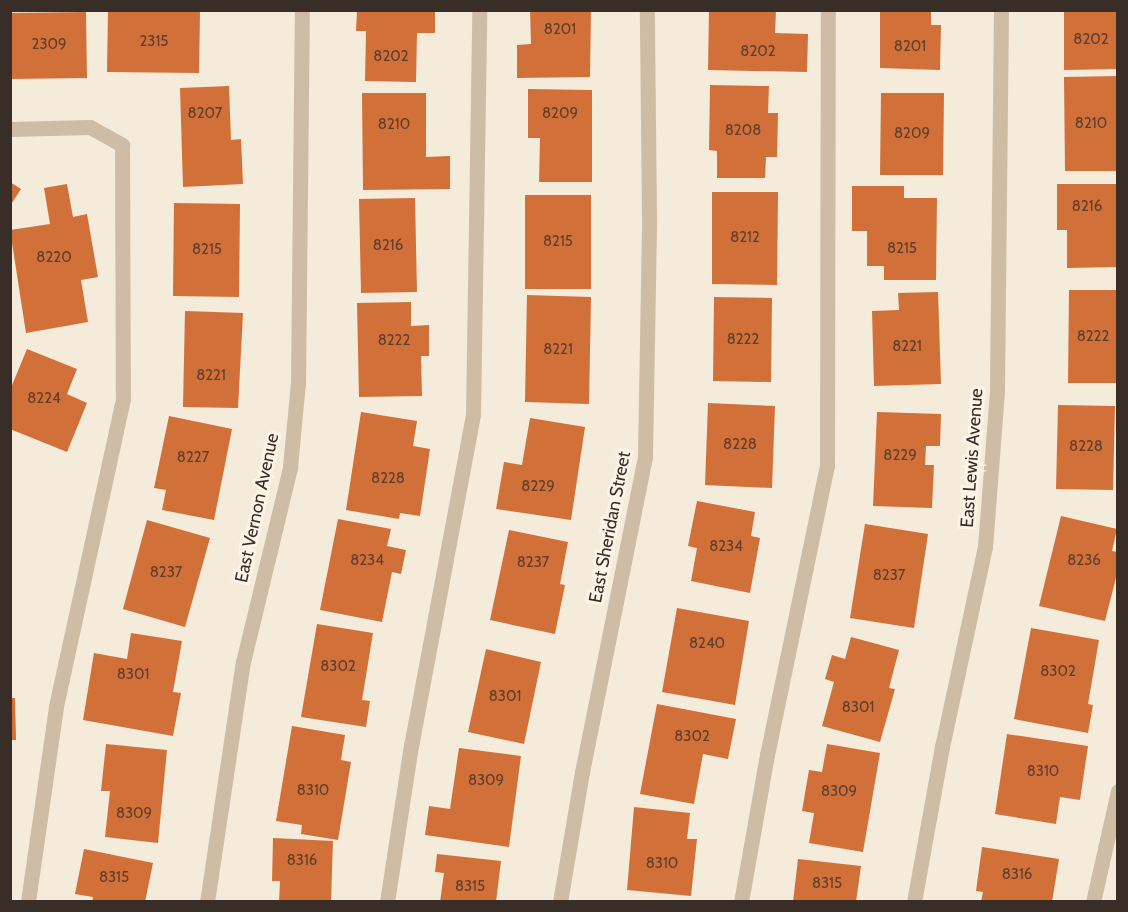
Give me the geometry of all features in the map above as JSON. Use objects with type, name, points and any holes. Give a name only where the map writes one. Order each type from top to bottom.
[{"type":"street","name":"East Vernon Avenue","points":[[207,902],[243,662],[291,456],[298,383],[302,10]]},
{"type":"street","points":[[387,902],[411,746],[473,414],[478,10]]},
{"type":"street","name":"East Sheridan Street","points":[[560,902],[582,772],[645,456],[649,218],[647,10]]},
{"type":"street","points":[[741,902],[767,755],[827,466],[828,10]]},
{"type":"street","name":"East Lewis Avenue","points":[[914,902],[942,747],[985,547],[997,390],[1001,10]]},
{"type":"street","points":[[10,129],[90,127],[122,145],[123,399],[56,707],[28,902]]},
{"type":"street","points":[[1094,902],[1118,791]]},
{"type":"building","points":[[108,10],[200,12],[199,73],[107,72]]},
{"type":"building","points":[[357,10],[435,10],[435,33],[417,33],[416,82],[365,81],[366,31],[356,31]]},
{"type":"building","points":[[530,10],[591,10],[590,77],[517,78],[517,45],[531,44]]},
{"type":"building","points":[[709,10],[776,10],[775,33],[808,34],[807,72],[708,70]]},
{"type":"building","points":[[880,10],[931,10],[931,25],[941,25],[940,70],[880,68]]},
{"type":"building","points":[[1064,10],[1118,10],[1118,69],[1064,70]]},
{"type":"building","points":[[86,12],[87,78],[10,79],[10,13]]},
{"type":"building","points":[[1118,76],[1118,171],[1065,171],[1064,77]]},
{"type":"building","points":[[710,85],[769,86],[768,113],[778,113],[777,157],[766,157],[765,178],[717,178],[717,151],[709,150]]},
{"type":"building","points":[[229,86],[231,140],[241,139],[243,184],[183,187],[180,88]]},
{"type":"building","points":[[528,89],[592,90],[592,182],[539,182],[540,138],[528,138]]},
{"type":"building","points":[[362,93],[426,93],[426,157],[450,156],[450,189],[363,190]]},
{"type":"building","points":[[881,93],[944,93],[943,175],[880,175]]},
{"type":"building","points":[[10,182],[21,189],[10,206]]},
{"type":"building","points":[[67,184],[73,217],[87,214],[98,277],[81,280],[88,322],[26,333],[10,230],[50,224],[44,188]]},
{"type":"building","points":[[1057,184],[1117,184],[1118,267],[1067,268],[1067,230],[1057,230]]},
{"type":"building","points":[[852,186],[904,186],[904,198],[937,198],[936,280],[884,280],[884,266],[867,266],[867,231],[852,231]]},
{"type":"building","points":[[712,192],[778,192],[777,285],[712,284]]},
{"type":"building","points":[[525,195],[591,195],[591,289],[525,289]]},
{"type":"building","points":[[415,198],[417,292],[361,293],[359,199]]},
{"type":"building","points":[[174,203],[240,204],[239,297],[173,296]]},
{"type":"building","points":[[1069,290],[1118,290],[1118,383],[1068,383]]},
{"type":"building","points":[[938,292],[941,384],[874,386],[872,311],[899,310],[898,293]]},
{"type":"building","points":[[527,295],[591,297],[589,404],[525,402]]},
{"type":"building","points":[[714,297],[772,298],[771,382],[713,381]]},
{"type":"building","points":[[411,302],[411,326],[429,325],[429,356],[421,356],[422,396],[359,397],[357,303]]},
{"type":"building","points":[[185,311],[243,313],[238,408],[183,407]]},
{"type":"building","points":[[27,349],[77,369],[67,394],[87,403],[67,452],[10,429],[10,390]]},
{"type":"building","points":[[708,403],[775,406],[772,488],[705,485]]},
{"type":"building","points":[[1058,405],[1115,406],[1113,490],[1056,489]]},
{"type":"building","points":[[361,412],[417,421],[413,446],[430,449],[420,516],[400,513],[399,519],[346,510]]},
{"type":"building","points":[[877,412],[941,414],[940,446],[926,446],[925,465],[934,465],[932,508],[873,506]]},
{"type":"building","points":[[169,416],[232,429],[214,520],[162,510],[166,490],[154,488]]},
{"type":"building","points":[[530,418],[585,427],[571,520],[496,509],[504,462],[522,465]]},
{"type":"building","points":[[697,501],[755,512],[751,536],[760,538],[750,593],[691,581],[697,548],[688,546]]},
{"type":"building","points":[[1061,516],[1117,529],[1112,551],[1118,552],[1118,570],[1105,621],[1039,606]]},
{"type":"building","points":[[338,519],[391,529],[387,546],[406,550],[401,574],[392,572],[382,622],[320,610]]},
{"type":"building","points":[[147,520],[210,538],[185,627],[123,609]]},
{"type":"building","points":[[865,524],[928,534],[914,628],[850,618]]},
{"type":"building","points":[[509,530],[568,542],[560,584],[565,585],[555,634],[490,620]]},
{"type":"building","points":[[677,608],[749,621],[735,705],[662,692]]},
{"type":"building","points":[[317,624],[373,633],[362,700],[370,701],[366,727],[301,717]]},
{"type":"building","points":[[1031,628],[1099,640],[1088,704],[1093,705],[1088,733],[1014,719]]},
{"type":"building","points":[[131,633],[182,641],[173,692],[181,693],[173,736],[83,720],[94,653],[127,659]]},
{"type":"building","points":[[851,637],[899,650],[889,688],[895,689],[880,742],[822,726],[834,682],[825,679],[832,655],[845,659]]},
{"type":"building","points":[[486,649],[541,662],[524,744],[468,732]]},
{"type":"building","points":[[10,698],[15,698],[16,740],[10,740]]},
{"type":"building","points":[[657,704],[736,719],[728,759],[703,754],[694,804],[640,794]]},
{"type":"building","points":[[292,726],[345,735],[341,760],[351,762],[338,840],[301,834],[302,825],[276,821]]},
{"type":"building","points":[[1007,734],[1088,746],[1080,800],[1060,797],[1056,824],[995,814]]},
{"type":"building","points":[[106,744],[167,750],[158,843],[105,837],[110,791],[101,791]]},
{"type":"building","points":[[827,744],[880,753],[863,852],[809,843],[814,813],[802,811],[809,770],[822,772]]},
{"type":"building","points":[[459,748],[521,756],[509,847],[425,835],[429,806],[450,809]]},
{"type":"building","points":[[634,807],[690,813],[687,839],[697,839],[691,896],[627,890]]},
{"type":"building","points":[[273,838],[333,841],[331,902],[279,902],[280,881],[272,881]]},
{"type":"building","points":[[982,847],[1059,859],[1052,902],[981,902],[983,892],[976,891]]},
{"type":"building","points":[[84,849],[153,863],[145,902],[92,902],[93,897],[75,894]]},
{"type":"building","points":[[437,854],[501,861],[496,902],[440,902],[444,873],[435,872]]},
{"type":"building","points":[[798,859],[861,866],[856,902],[793,902]]}]
